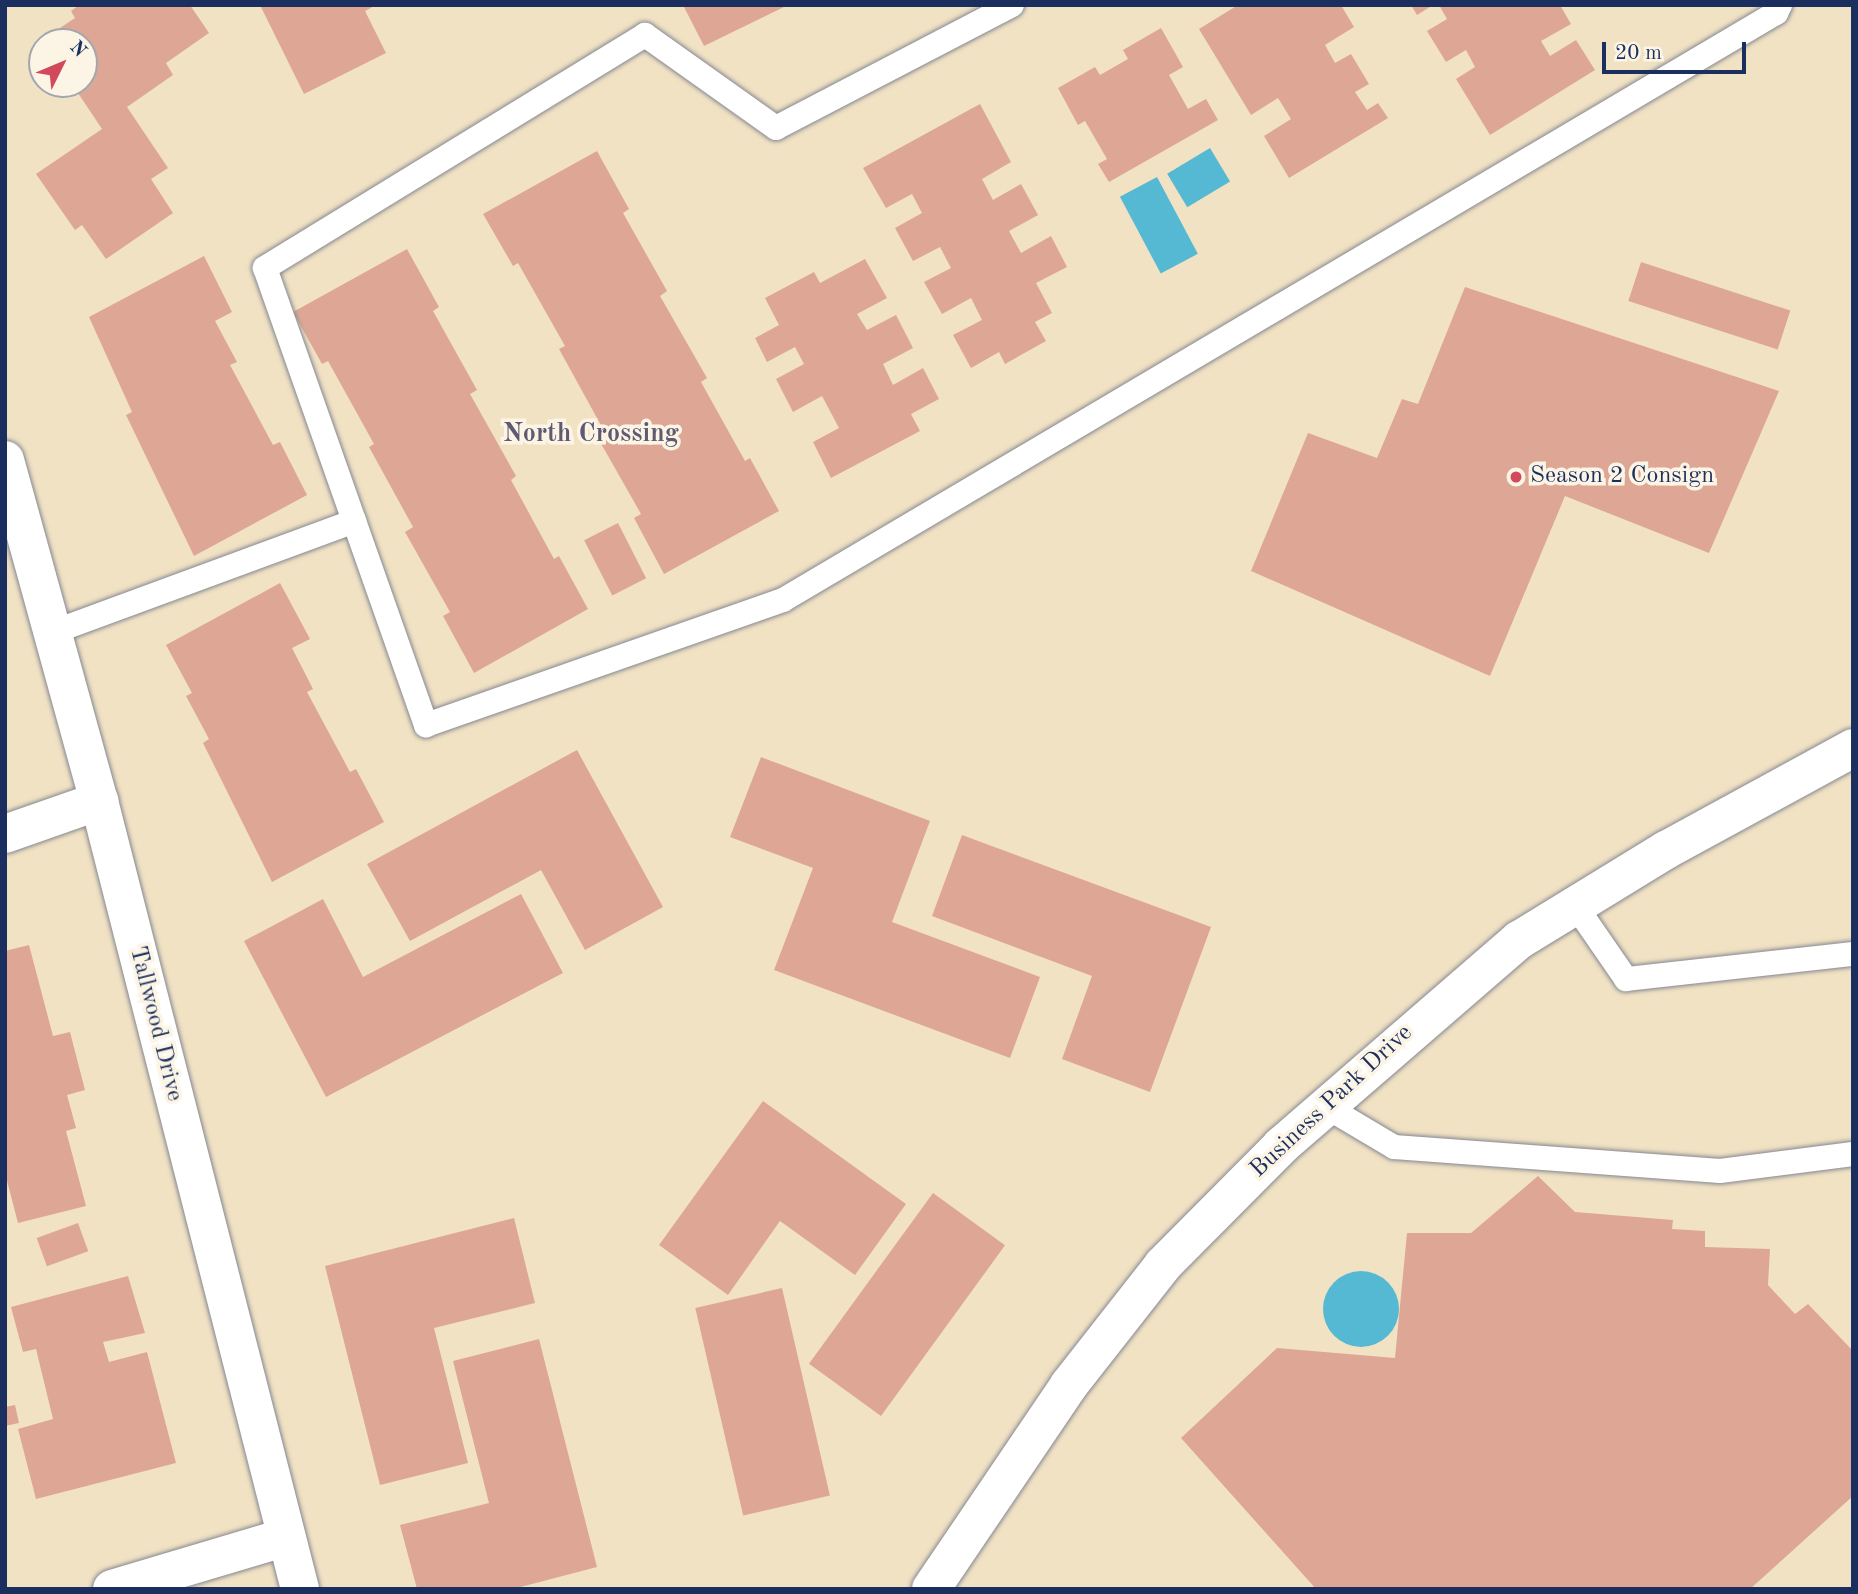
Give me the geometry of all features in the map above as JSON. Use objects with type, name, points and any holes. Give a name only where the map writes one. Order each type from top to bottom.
[{"type":"street","name":"Tallwood Drive","points":[[5,460],[99,801],[300,1589]]},
{"type":"street","name":"Business Park Drive","points":[[931,1589],[1069,1385],[1163,1265],[1325,1106],[1519,940],[1801,773],[1853,748]]},
{"type":"street","points":[[5,834],[99,801]]},
{"type":"street","points":[[112,1589],[286,1537]]},
{"type":"lane","points":[[1012,5],[776,128],[645,35],[265,268],[426,725],[783,600],[1764,20],[1780,5]]},
{"type":"lane","points":[[53,632],[354,521]]},
{"type":"lane","points":[[1575,905],[1626,979],[1853,954]]},
{"type":"lane","points":[[1325,1106],[1394,1147],[1720,1171],[1853,1154]]},
{"type":"water","points":[[1210,148],[1230,181],[1187,207],[1167,174]]},
{"type":"water","points":[[1157,177],[1198,254],[1161,274],[1120,197]]},
{"type":"water","points":[[1361,1271],[1375,1274],[1388,1282],[1396,1295],[1399,1309],[1396,1323],[1388,1336],[1375,1344],[1361,1347],[1347,1344],[1334,1336],[1326,1323],[1323,1309],[1326,1295],[1334,1282],[1347,1274]]},
{"type":"building","points":[[79,5],[190,5],[209,33],[166,63],[173,75],[127,107],[168,168],[151,179],[173,213],[106,259],[82,225],[75,230],[36,174],[102,129],[81,98],[98,98],[98,28],[60,28],[75,18],[71,11]]},
{"type":"building","points":[[260,5],[376,5],[365,11],[386,53],[304,94]]},
{"type":"building","points":[[683,5],[788,5],[704,46]]},
{"type":"building","points":[[1238,5],[1341,5],[1354,27],[1325,45],[1335,63],[1351,54],[1369,84],[1355,92],[1367,110],[1378,103],[1388,118],[1289,178],[1264,136],[1291,119],[1278,98],[1251,115],[1199,29]]},
{"type":"building","points":[[1411,5],[1433,5],[1417,15]]},
{"type":"building","points":[[1439,5],[1560,5],[1571,24],[1541,41],[1550,56],[1576,40],[1595,70],[1490,135],[1456,79],[1475,67],[1466,50],[1446,62],[1427,31],[1447,19]]},
{"type":"building","points":[[1161,28],[1183,67],[1169,75],[1188,109],[1206,99],[1218,120],[1109,182],[1098,164],[1107,159],[1085,121],[1078,125],[1058,88],[1095,67],[1100,75],[1128,59],[1123,50]]},
{"type":"building","points":[[980,104],[1011,162],[982,179],[993,200],[1021,184],[1038,215],[1009,231],[1021,253],[1051,236],[1067,267],[1036,283],[1052,313],[1035,322],[1046,341],[1005,364],[999,352],[971,368],[953,335],[982,320],[971,298],[942,314],[924,282],[951,268],[940,247],[913,261],[895,228],[922,213],[912,194],[886,208],[863,168]]},
{"type":"building","points":[[597,151],[629,209],[623,213],[667,291],[660,296],[707,378],[701,382],[745,461],[750,458],[779,511],[664,574],[634,518],[641,514],[595,433],[603,429],[559,349],[565,346],[518,263],[513,266],[483,214]]},
{"type":"building","points":[[407,249],[439,307],[433,311],[477,390],[470,394],[516,476],[511,480],[554,559],[559,556],[588,609],[474,673],[443,616],[450,612],[405,532],[413,527],[369,447],[374,444],[328,361],[322,364],[293,312]]},
{"type":"building","points":[[204,256],[232,312],[215,321],[237,362],[230,365],[273,445],[280,442],[307,495],[194,556],[126,415],[132,412],[89,317]]},
{"type":"building","points":[[865,259],[887,298],[857,314],[867,330],[896,315],[913,348],[883,364],[893,385],[923,368],[939,399],[911,414],[920,431],[831,478],[813,442],[839,428],[822,396],[793,412],[776,379],[804,364],[795,347],[767,362],[755,338],[779,325],[765,298],[814,272],[820,283]]},
{"type":"building","points":[[1641,262],[1790,311],[1778,350],[1628,301]]},
{"type":"building","name":"Season 2 Consign","points":[[1465,287],[1779,391],[1709,553],[1565,496],[1490,676],[1251,571],[1308,433],[1377,458],[1402,399],[1418,404]]},
{"type":"building","points":[[618,523],[646,578],[612,595],[584,540]]},
{"type":"building","points":[[280,583],[310,639],[292,648],[313,689],[307,692],[350,772],[356,769],[384,822],[272,882],[203,743],[209,739],[186,696],[192,693],[166,645]]},
{"type":"building","points":[[577,750],[663,907],[585,950],[541,870],[410,941],[367,864]]},
{"type":"building","points":[[761,757],[930,821],[892,922],[1040,977],[1010,1058],[774,970],[813,868],[730,837]]},
{"type":"building","points":[[962,835],[1211,927],[1150,1092],[1062,1059],[1092,976],[932,916]]},
{"type":"building","points":[[521,894],[563,973],[326,1097],[244,941],[323,899],[363,977]]},
{"type":"building","points":[[29,945],[53,1036],[70,1032],[85,1090],[67,1095],[76,1128],[66,1131],[86,1206],[18,1223],[5,1173],[5,951]]},
{"type":"building","points":[[763,1101],[906,1204],[855,1275],[780,1221],[728,1295],[659,1245]]},
{"type":"building","points":[[1538,1176],[1575,1212],[1673,1220],[1672,1229],[1705,1231],[1705,1247],[1770,1249],[1768,1285],[1795,1314],[1808,1304],[1853,1351],[1853,1496],[1750,1589],[1316,1589],[1181,1438],[1277,1348],[1395,1358],[1407,1233],[1471,1233]]},
{"type":"building","points":[[933,1193],[1005,1245],[881,1416],[809,1364]]},
{"type":"building","points":[[514,1218],[535,1303],[434,1328],[468,1463],[380,1485],[325,1266]]},
{"type":"building","points":[[78,1223],[88,1251],[47,1266],[37,1238]]},
{"type":"building","points":[[128,1276],[145,1333],[103,1342],[109,1362],[147,1352],[176,1463],[36,1499],[18,1429],[53,1419],[36,1349],[23,1352],[11,1307]]},
{"type":"building","points":[[782,1288],[830,1496],[743,1516],[695,1308]]},
{"type":"building","points":[[539,1339],[597,1567],[513,1589],[417,1589],[400,1525],[489,1503],[453,1361]]},
{"type":"building","points":[[15,1405],[19,1423],[5,1426],[5,1407]]},
{"type":"place","name":"Season 2 Consign","points":[[1516,477]]},
{"type":"district","name":"North Crossing","points":[[591,435]]}]
